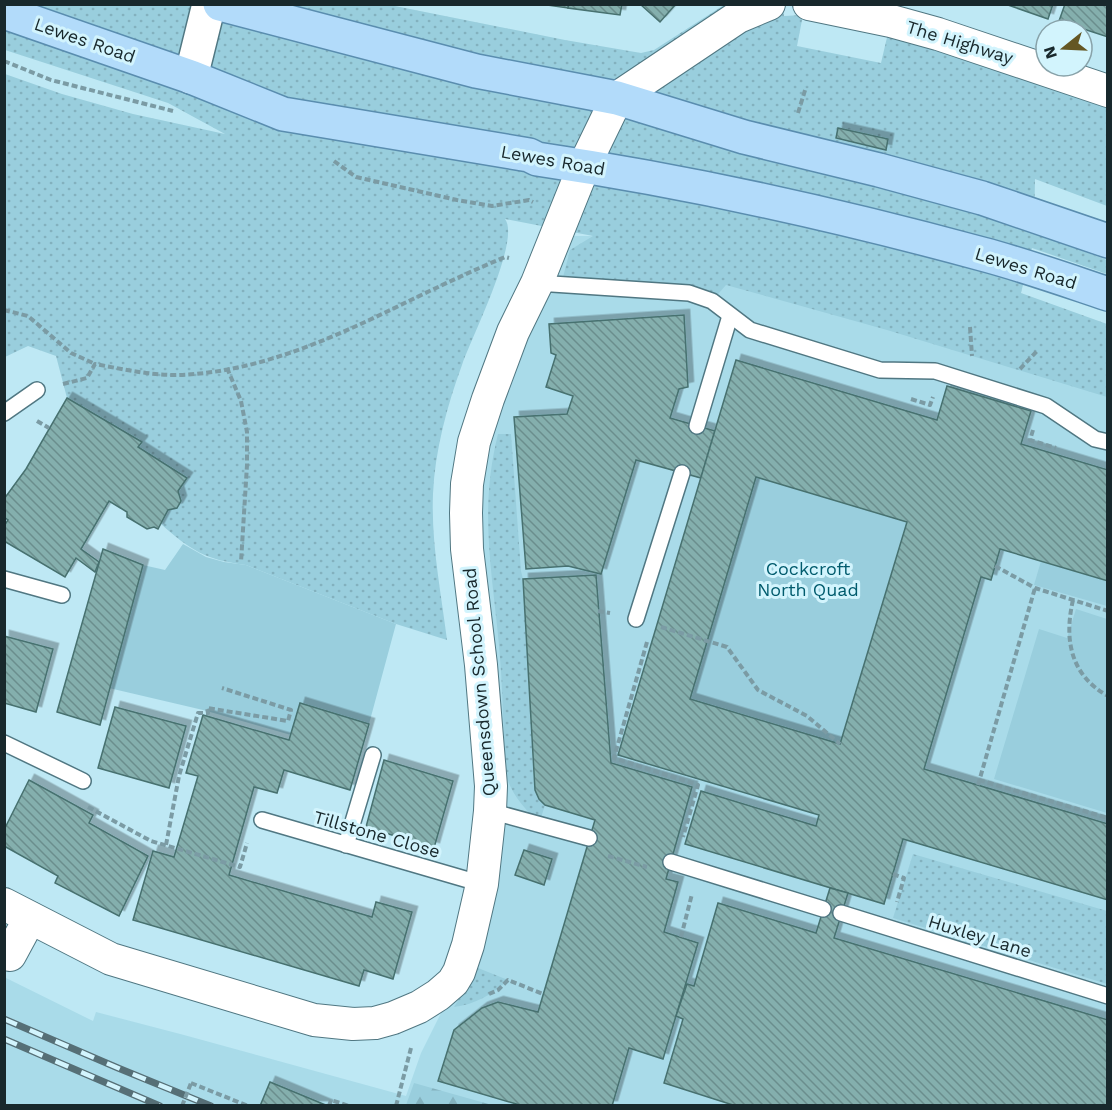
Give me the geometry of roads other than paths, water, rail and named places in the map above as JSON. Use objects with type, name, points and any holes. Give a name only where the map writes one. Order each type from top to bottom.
[{"type":"main road","points":[[220,4],[476,71],[617,98],[744,137],[982,198],[1107,241]]},
{"type":"main road","name":"Lewes Road","points":[[4,12],[191,77],[283,114],[714,189],[844,218],[984,254],[1107,294]]},
{"type":"street","points":[[191,77],[209,4]]},
{"type":"street","points":[[617,98],[738,17],[769,4]]},
{"type":"street","name":"The Highway","points":[[809,4],[928,31],[1048,69],[1107,91]]},
{"type":"street","name":"Queensdown School Road","points":[[10,956],[17,911],[111,959],[295,1015],[340,1024],[384,1021],[408,1012],[438,995],[453,981],[459,972],[468,945],[482,884],[491,786],[465,513],[474,442],[513,332],[537,283],[584,166],[617,98]]},
{"type":"lane","points":[[537,283],[689,294],[712,301],[750,330],[880,370],[935,371],[1046,406],[1095,439],[1107,442]]},
{"type":"lane","points":[[697,426],[730,316]]},
{"type":"lane","points":[[4,413],[37,390]]},
{"type":"lane","points":[[636,619],[682,473]]},
{"type":"lane","points":[[4,579],[62,596]]},
{"type":"lane","points":[[4,743],[83,781]]},
{"type":"lane","points":[[346,845],[373,755]]},
{"type":"lane","points":[[490,810],[589,838]]},
{"type":"lane","name":"Tillstone Close","points":[[262,820],[482,884]]},
{"type":"lane","points":[[673,863],[823,909]]},
{"type":"lane","name":"Huxley Lane","points":[[841,913],[1107,996]]},
{"type":"railway","points":[[4,1019],[211,1106]]},
{"type":"railway","points":[[4,1039],[160,1106]]},
{"type":"park label","name":"Cockcroft North Quad","points":[[808,578]]}]
